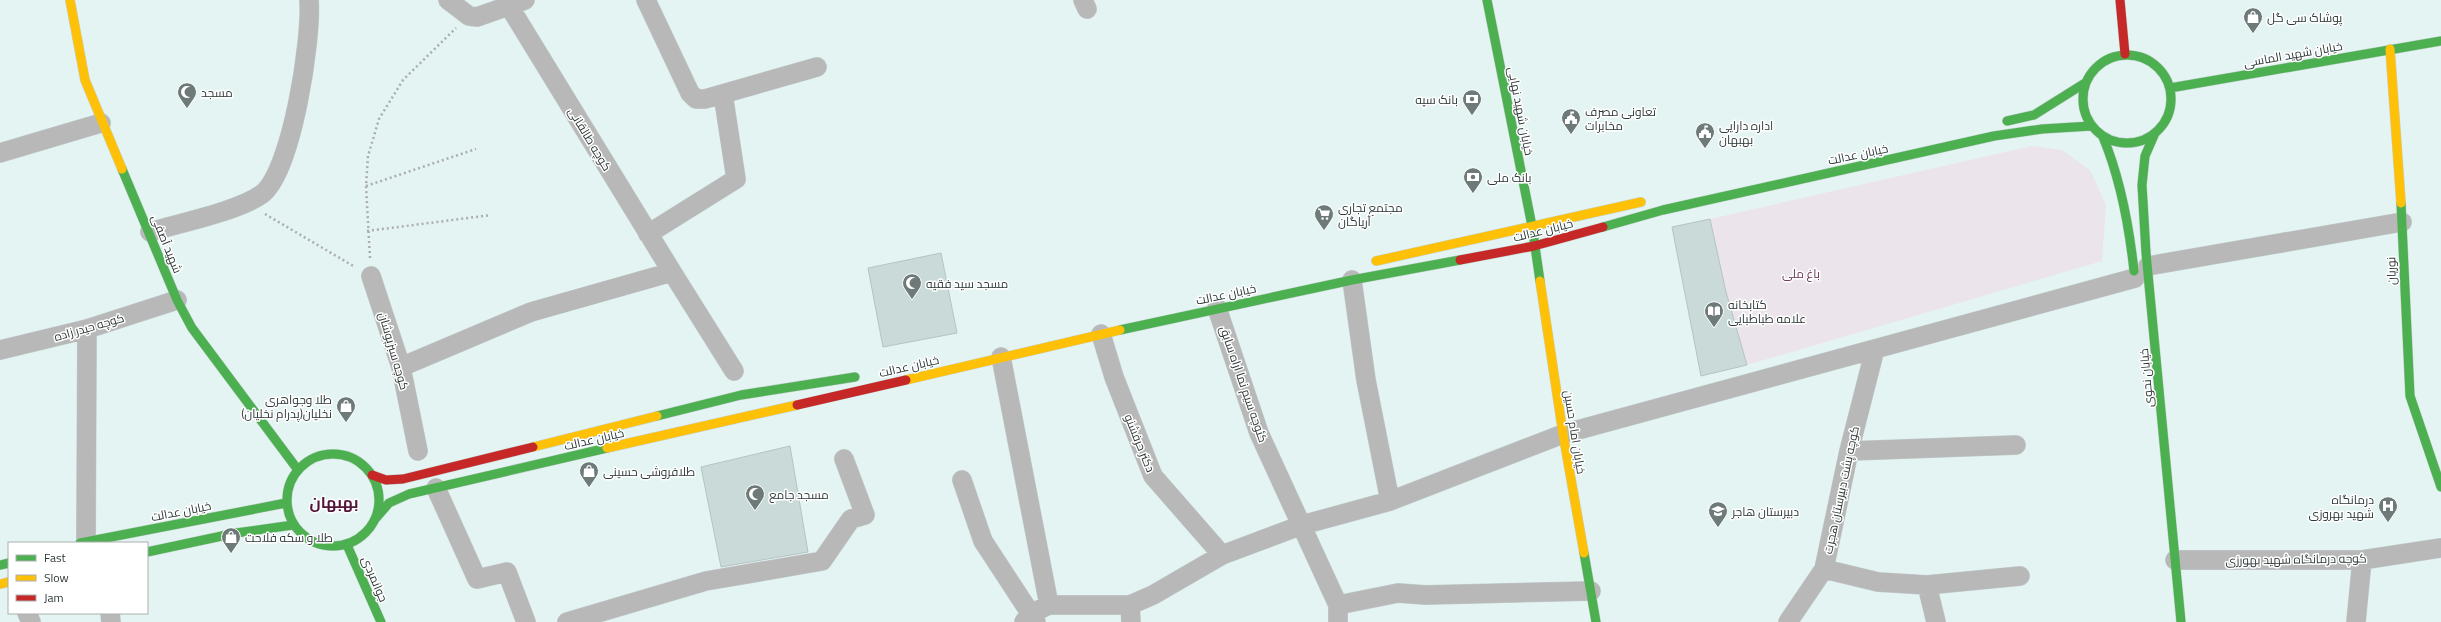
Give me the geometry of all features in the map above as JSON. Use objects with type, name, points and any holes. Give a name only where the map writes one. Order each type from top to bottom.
[{"type":"main road","name":"شهید آصفی","points":[[70,0],[86,80],[101,123],[150,232],[177,300],[192,328],[298,470]]},
{"type":"main road","name":"خیابان شهید نهایی","points":[[1487,0],[1532,226],[1534,246]]},
{"type":"main road","points":[[2120,0],[2125,54]]},
{"type":"main road","name":"خیابان شهید الماسی","points":[[2170,88],[2441,41]]},
{"type":"main road","name":"نوریان","points":[[2390,49],[2402,222],[2410,396],[2441,486]]},
{"type":"main road","points":[[2125,54],[2140,56],[2153,63],[2164,74],[2170,88],[2171,100],[2169,113],[2164,124],[2155,133],[2135,143],[2113,142],[2103,137],[2091,126],[2082,105],[2085,83],[2092,72],[2101,63],[2125,54]]},
{"type":"main road","points":[[1996,123],[2034,115],[2085,83]]},
{"type":"main road","name":"خیابان عدالت","points":[[376,518],[390,503],[408,494],[1001,357],[1217,308],[1352,280],[1534,246],[1663,210],[1994,136],[2042,128],[2091,126]]},
{"type":"main road","name":"خیابان نحوی","points":[[2140,277],[2142,185],[2145,156],[2155,133]]},
{"type":"main road","name":"خیابان نحوی","points":[[2103,137],[2114,162],[2121,186],[2140,277],[2175,560],[2181,622]]},
{"type":"main road","name":"خیابان عدالت","points":[[1368,262],[1648,200]]},
{"type":"main road","name":"خیابان امام حسین","points":[[1534,246],[1563,434],[1596,622]]},
{"type":"main road","name":"خیابان عدالت","points":[[372,475],[386,480],[403,478],[741,395],[866,374]]},
{"type":"main road","points":[[336,454],[350,457],[363,464],[372,475],[378,489],[379,504],[376,518],[369,530],[348,545],[332,547],[317,544],[303,537],[293,525],[286,503],[291,480],[298,470],[309,460],[322,455],[336,454]]},
{"type":"main road","name":"خیابان عدالت","points":[[83,542],[286,503]]},
{"type":"main road","points":[[148,552],[236,533],[293,525]]},
{"type":"main road","name":"جوانمردی","points":[[348,545],[381,622]]},
{"type":"street","points":[[150,232],[246,203],[263,193],[277,174],[298,106],[309,24],[309,0]]},
{"type":"street","points":[[448,0],[469,16],[477,17],[517,3]]},
{"type":"street","points":[[646,0],[690,93],[696,99],[705,99],[817,67]]},
{"type":"street","name":"کوچه طالقانی","points":[[517,3],[648,234],[734,371]]},
{"type":"street","points":[[648,234],[736,178],[723,94]]},
{"type":"street","points":[[0,153],[101,123]]},
{"type":"street","points":[[962,480],[983,541],[1030,619],[1049,605],[1131,613],[1153,595],[1222,555],[1302,525],[1390,501],[1563,434],[2140,277],[2402,222]]},
{"type":"street","points":[[401,367],[531,312],[672,272]]},
{"type":"street","name":"کوچه سبزپوشان","points":[[371,276],[401,367],[418,451]]},
{"type":"street","points":[[1352,280],[1366,380],[1390,501]]},
{"type":"street","name":"کوچه حیدر زاده","points":[[0,350],[87,329],[177,300]]},
{"type":"street","name":"کئوچه سیم نما اراه سابق","points":[[1217,308],[1258,433],[1302,525],[1338,614]]},
{"type":"street","points":[[83,542],[87,329]]},
{"type":"street","name":"دکتر حرفشنو","points":[[1102,334],[1114,377],[1153,476],[1222,555]]},
{"type":"street","name":"کوچه پشت دبیرستان هجرت","points":[[1788,622],[1824,569],[1849,451],[1875,349]]},
{"type":"street","points":[[1001,357],[1049,605]]},
{"type":"street","points":[[1849,451],[2016,445]]},
{"type":"street","points":[[567,622],[706,581],[822,561],[851,520],[865,515],[844,459]]},
{"type":"street","points":[[436,488],[477,579],[507,572],[526,622]]},
{"type":"street","name":"کوچه درمانگاه شهید بهورزی","points":[[2175,560],[2362,560],[2441,548]]},
{"type":"street","points":[[2356,622],[2362,560]]},
{"type":"street","points":[[1824,569],[1878,582],[1927,585],[2020,576]]},
{"type":"street","points":[[1927,585],[1936,622]]},
{"type":"street","points":[[1338,614],[1398,593],[1425,595],[1591,591]]},
{"type":"path","points":[[371,276],[367,231],[366,186],[368,156],[379,119],[403,80],[469,16]]},
{"type":"path","points":[[366,186],[476,149]]},
{"type":"path","points":[[246,203],[371,276]]},
{"type":"path","points":[[367,231],[491,215]]},
{"type":"green space","name":"باغ ملی","points":[[2032,146],[2062,150],[2090,170],[2106,205],[2102,261],[1747,365],[1726,292],[1710,219]]},
{"type":"building","name":"کتابخانه علامه طباطبایی","points":[[1710,219],[1726,292],[1747,365],[1701,376],[1672,227]]},
{"type":"building","name":"مسجد سید فقیه","points":[[941,253],[957,333],[883,347],[868,268]]},
{"type":"building","name":"مسجد جامع","points":[[790,446],[808,552],[721,567],[701,467]]},
{"type":"traffic: fast","points":[[1487,0],[1532,226],[1540,281]]},
{"type":"traffic: fast","points":[[2170,88],[2441,41]]},
{"type":"traffic: fast","points":[[2118,55],[2136,55],[2152,62],[2164,74],[2171,90],[2171,99],[2171,108],[2164,124],[2152,136],[2136,143],[2118,143],[2102,136],[2090,124],[2083,108],[2083,90],[2090,74],[2102,62],[2118,55]]},
{"type":"traffic: fast","points":[[2007,121],[2034,115],[2085,83]]},
{"type":"traffic: fast","points":[[1603,227],[1663,210],[1994,136],[2042,129],[2091,126]]},
{"type":"traffic: fast","points":[[2155,133],[2145,156],[2142,185],[2146,253],[2181,622]]},
{"type":"traffic: fast","points":[[2103,137],[2115,170],[2123,203],[2130,237],[2134,271]]},
{"type":"traffic: fast","points":[[122,169],[177,300],[192,328],[298,470]]},
{"type":"traffic: fast","points":[[2401,203],[2410,396],[2441,487]]},
{"type":"traffic: fast","points":[[1120,330],[1352,280],[1460,260]]},
{"type":"traffic: fast","points":[[657,416],[741,395],[855,377]]},
{"type":"traffic: fast","points":[[376,518],[389,503],[409,494],[607,448]]},
{"type":"traffic: fast","points":[[333,454],[351,457],[366,467],[376,482],[379,500],[376,518],[366,533],[351,543],[333,546],[315,543],[300,533],[290,518],[287,500],[290,482],[300,467],[315,457],[333,454]]},
{"type":"traffic: fast","points":[[85,542],[286,503]]},
{"type":"traffic: fast","points":[[148,552],[236,533],[293,525]]},
{"type":"traffic: fast","points":[[347,545],[381,622]]},
{"type":"traffic: fast","points":[[1584,553],[1596,622]]},
{"type":"traffic: fast","points":[[0,565],[8,563]]},
{"type":"traffic: slow","points":[[70,0],[85,80],[122,169]]},
{"type":"traffic: slow","points":[[2390,49],[2401,203]]},
{"type":"traffic: slow","points":[[1376,261],[1641,202]]},
{"type":"traffic: slow","points":[[1540,281],[1563,434],[1584,553]]},
{"type":"traffic: slow","points":[[906,380],[1120,330]]},
{"type":"traffic: slow","points":[[607,448],[797,405]]},
{"type":"traffic: slow","points":[[533,447],[657,416]]},
{"type":"traffic: slow","points":[[0,584],[8,582]]},
{"type":"traffic: jam","points":[[2120,0],[2125,54]]},
{"type":"traffic: jam","points":[[1460,260],[1534,246],[1603,227]]},
{"type":"traffic: jam","points":[[797,405],[906,380]]},
{"type":"traffic: jam","points":[[372,475],[386,480],[403,479],[533,447]]},
{"type":"place","name":"پوشاک سی گل","points":[[2253,34]]},
{"type":"place","name":"مسجد","points":[[187,109]]},
{"type":"place","name":"بانک سپه","points":[[1472,116]]},
{"type":"place","name":"تعاونی مصرف مخابرات","points":[[1571,135]]},
{"type":"place","name":"اداره دارایی بهبهان","points":[[1705,149]]},
{"type":"place","name":"بانک ملی","points":[[1473,194]]},
{"type":"place","name":"مجتمع تجاری آریاگان","points":[[1324,231]]},
{"type":"place","name":"مسجد سید فقیه","points":[[912,300]]},
{"type":"place","name":"کتابخانه علامه طباطبایی","points":[[1714,328]]},
{"type":"place","name":"طلا وجواهری نخلیان(پدرام نخلیان)","points":[[346,423]]},
{"type":"place","name":"طلافروشی حسینی","points":[[589,488]]},
{"type":"place","name":"مسجد جامع","points":[[755,511]]},
{"type":"place","name":"درمانگاه شهید بهروزی","points":[[2388,523]]},
{"type":"place","name":"دبیرستان هاجر","points":[[1718,528]]},
{"type":"place","name":"طلا و سکه فلاحت","points":[[231,554]]},
{"type":"district","name":"بهبهان","points":[[334,502]]}]
